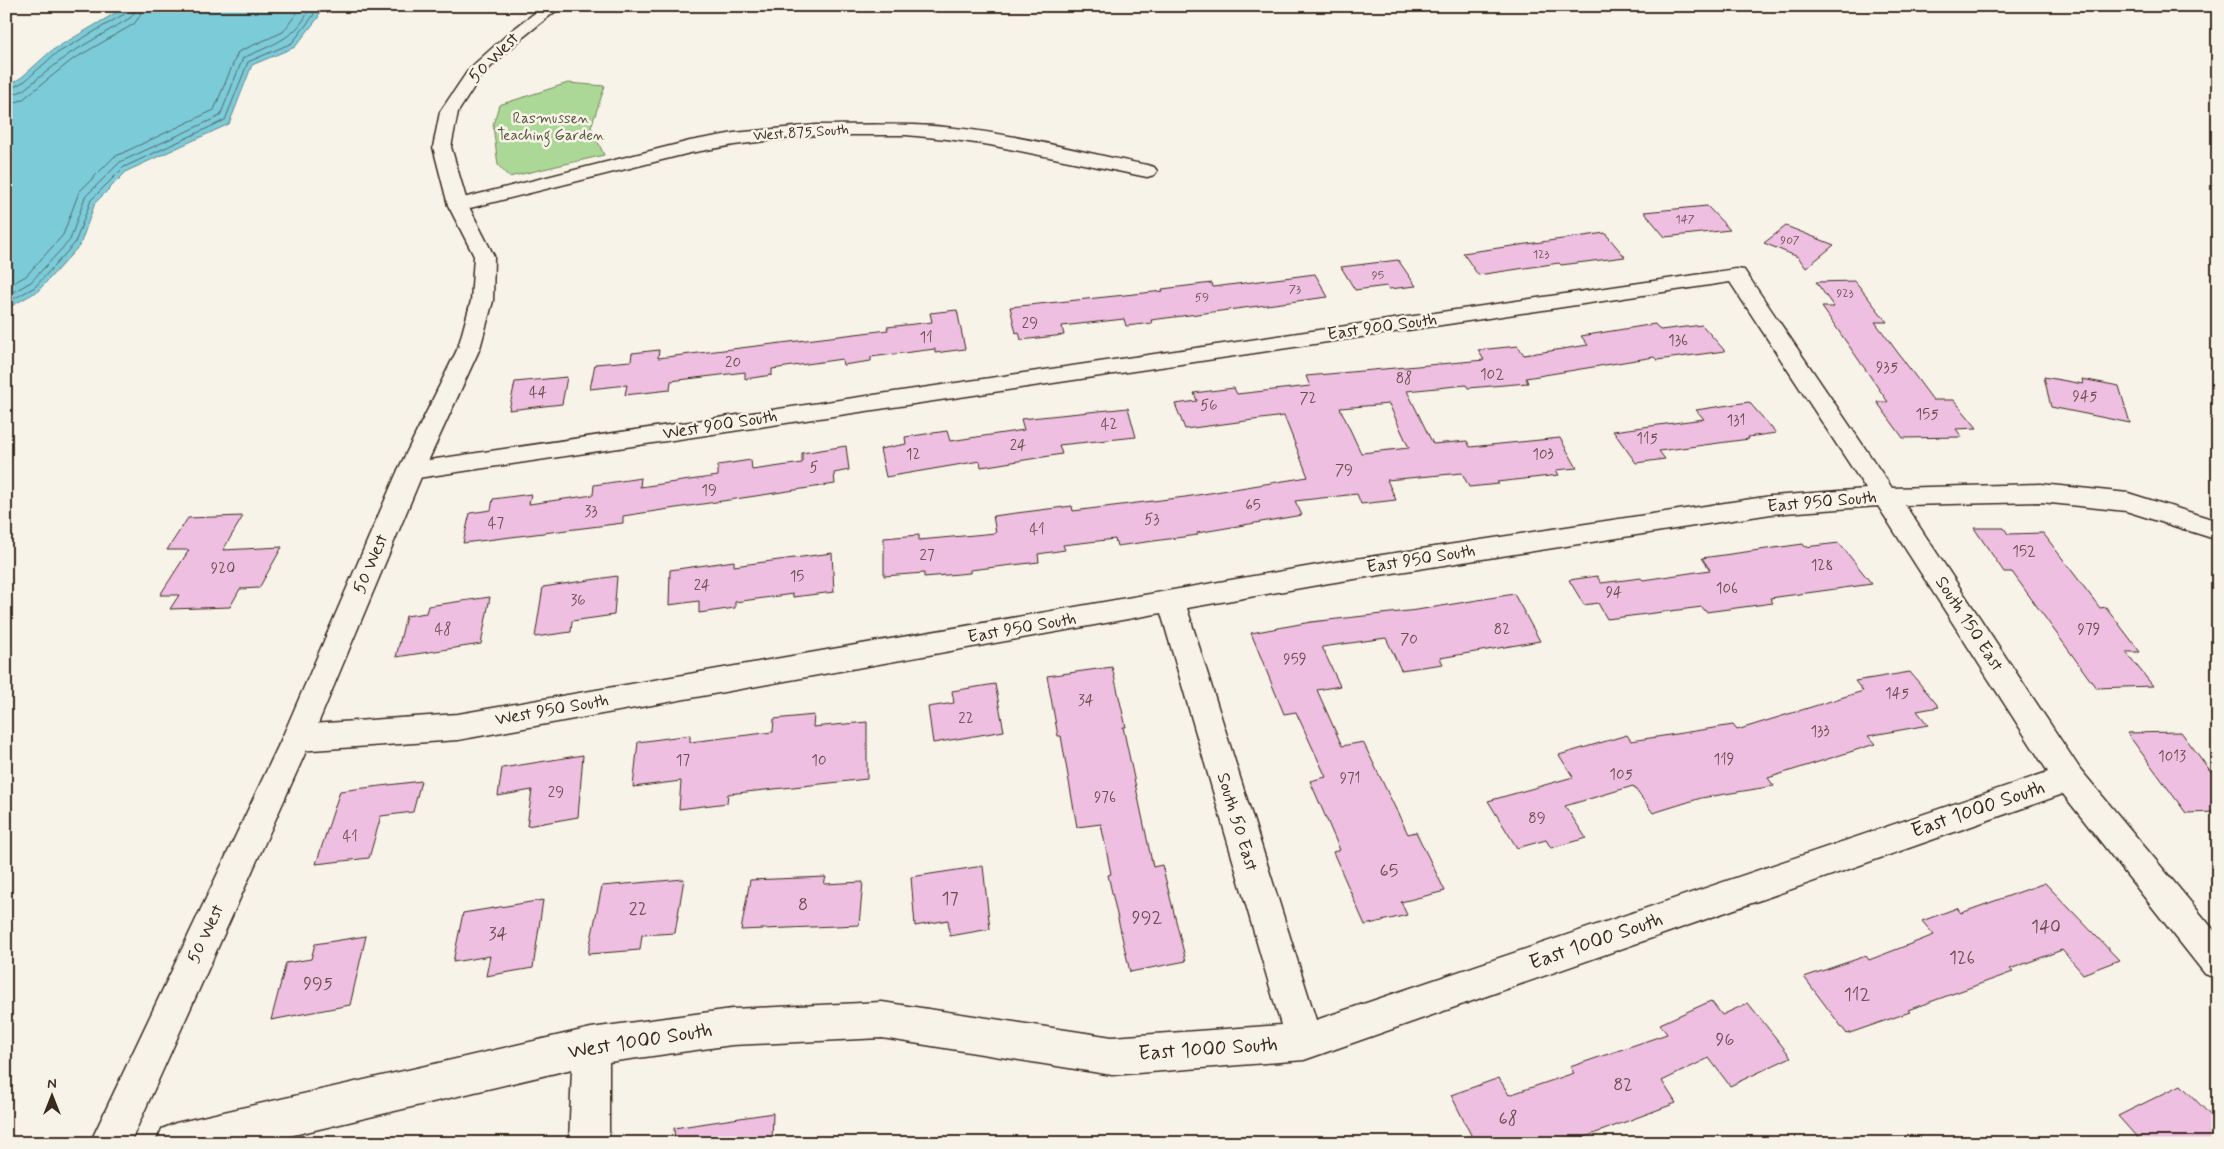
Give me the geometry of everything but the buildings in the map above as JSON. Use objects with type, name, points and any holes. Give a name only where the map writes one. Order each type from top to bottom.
[{"type":"street","name":"50 West","points":[[110,1143],[297,738],[411,470],[469,348],[482,302],[484,256],[458,206],[442,147],[449,112],[475,73],[516,35],[554,6]]},
{"type":"street","name":"West 875 South","points":[[458,206],[690,147],[734,139],[816,130],[906,130],[947,133],[990,139],[1147,171]]},
{"type":"street","name":"East 900 South","points":[[1028,378],[1736,275]]},
{"type":"street","name":"South 150 East","points":[[1736,275],[1884,497],[1898,514],[2069,778],[2218,962]]},
{"type":"street","name":"West 900 South","points":[[411,470],[1028,378]]},
{"type":"street","name":"East 950 South","points":[[806,665],[1329,573],[1771,505],[1884,497],[2041,493],[2128,502],[2218,531]]},
{"type":"street","name":"South 50 East","points":[[1171,602],[1304,1042]]},
{"type":"street","name":"West 950 South","points":[[297,738],[458,727],[806,665]]},
{"type":"street","name":"East 1000 South","points":[[1112,1056],[1304,1042],[2069,778]]},
{"type":"street","name":"West 1000 South","points":[[176,1143],[591,1046],[732,1027],[882,1020],[1112,1056]]},
{"type":"street","points":[[589,1143],[591,1046]]},
{"type":"green space","name":"Rasmussen Teaching Garden","points":[[568,83],[605,86],[591,127],[604,155],[509,177],[498,165],[493,125],[499,105]]},
{"type":"water","points":[[127,6],[321,6],[318,18],[295,47],[252,65],[229,124],[127,171],[95,203],[80,245],[38,291],[6,309],[6,87],[22,77],[51,51]]}]
